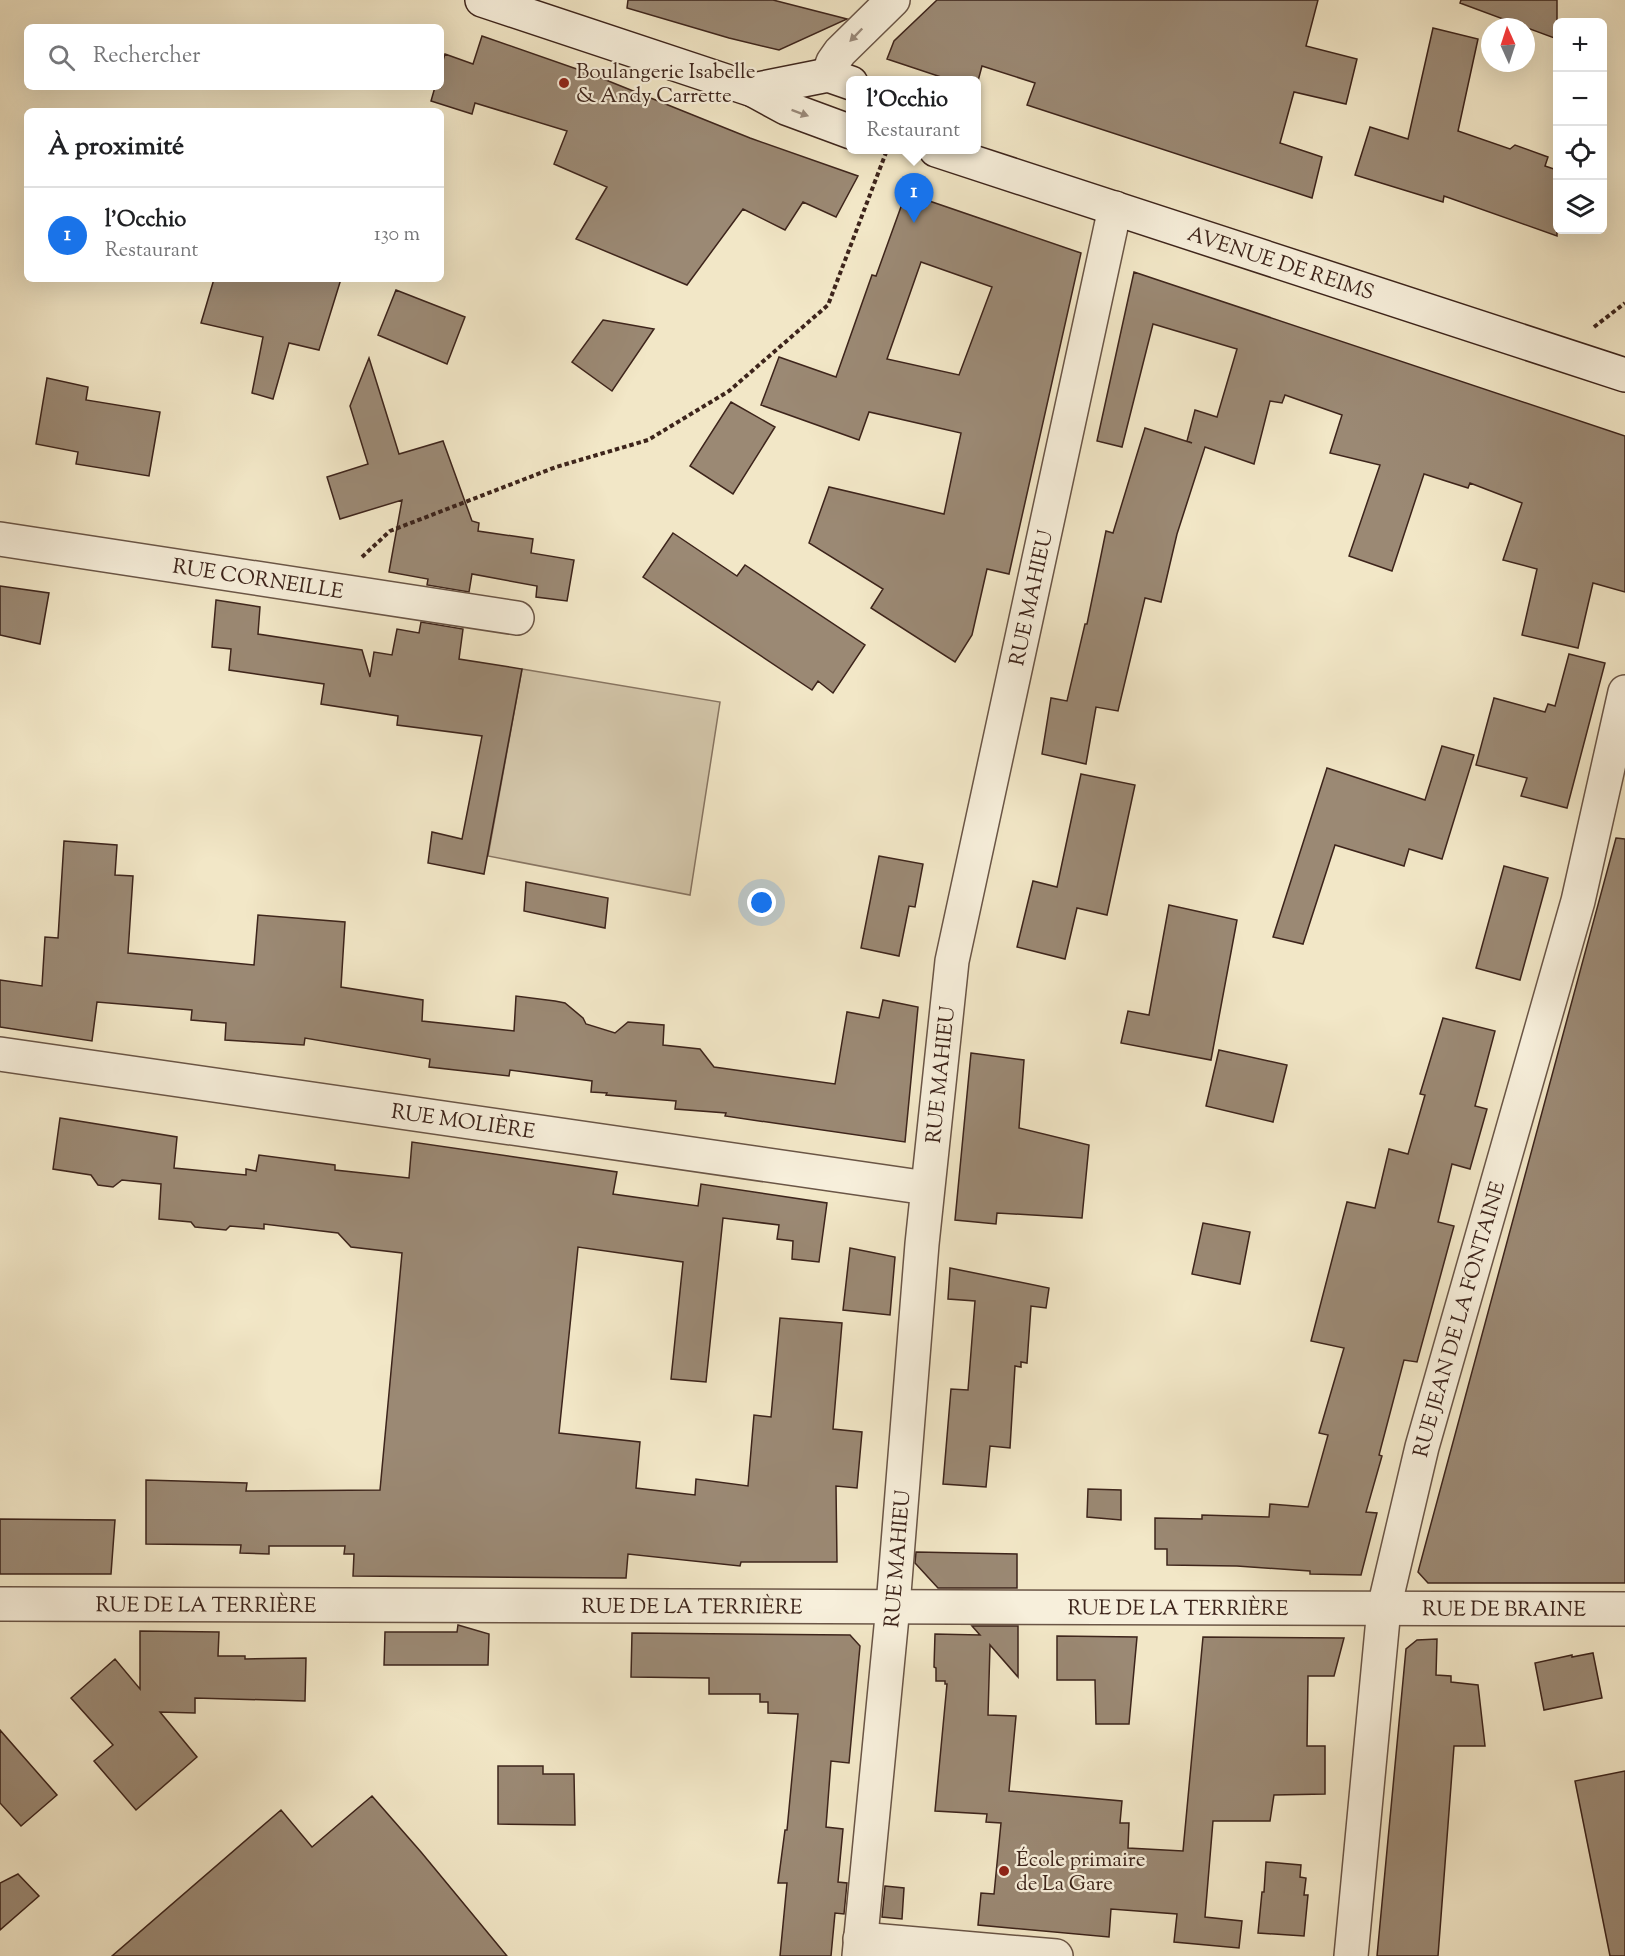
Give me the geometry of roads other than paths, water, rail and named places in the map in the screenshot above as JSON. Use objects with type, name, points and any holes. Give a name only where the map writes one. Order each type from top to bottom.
[{"type":"street","points":[[482,0],[753,90],[786,108],[846,130]]},
{"type":"street","points":[[846,111],[840,79],[832,62],[893,0]]},
{"type":"street","points":[[753,90],[840,79]]},
{"type":"street","name":"AVENUE DE REIMS","points":[[948,154],[1625,375]]},
{"type":"street","name":"RUE MAHIEU","points":[[859,1947],[893,1606],[927,1188],[952,961],[1115,208]]},
{"type":"street","name":"RUE CORNEILLE","points":[[0,539],[517,618]]},
{"type":"street","name":"RUE JEAN DE LA FONTAINE","points":[[1351,1956],[1384,1608],[1422,1447],[1578,901],[1625,692]]},
{"type":"street","name":"RUE MOLIÈRE","points":[[0,1054],[927,1188]]},
{"type":"street","name":"RUE DE LA TERRIÈRE","points":[[0,1604],[1384,1608]]},
{"type":"street","name":"RUE DE BRAINE","points":[[1384,1608],[1625,1609]]},
{"type":"street","points":[[859,1947],[1056,1956]]},
{"type":"place","name":"Boulangerie Isabelle & Andy Carrette","points":[[564,83]]},
{"type":"place","name":"l'Occhio","points":[[914,223]]},
{"type":"place","name":"École primaire de La Gare","points":[[1004,1871]]}]
